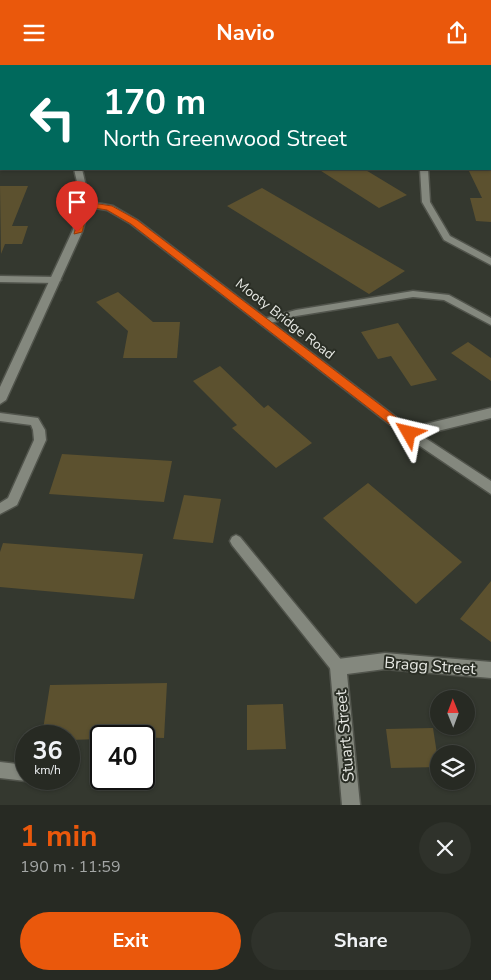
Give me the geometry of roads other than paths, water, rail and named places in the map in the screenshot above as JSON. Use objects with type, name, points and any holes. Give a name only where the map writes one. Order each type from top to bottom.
[{"type":"street","points":[[0,400],[77,232],[86,204],[78,170]]},
{"type":"street","name":"Mooty Bridge Road","points":[[86,204],[110,208],[134,222],[409,433],[491,488]]},
{"type":"street","points":[[0,279],[56,280]]},
{"type":"street","points":[[409,433],[491,413]]},
{"type":"street","name":"Bragg Street","points":[[338,667],[385,661],[491,670]]},
{"type":"street","name":"Stuart Street","points":[[338,667],[351,805]]},
{"type":"lane","points":[[424,170],[426,202],[447,238],[491,262]]},
{"type":"lane","points":[[263,322],[296,313],[413,294],[446,297],[491,322]]},
{"type":"lane","points":[[0,417],[34,421],[39,430],[40,440],[13,501],[0,509]]},
{"type":"lane","points":[[236,541],[338,667]]},
{"type":"lane","points":[[0,770],[15,772]]}]
